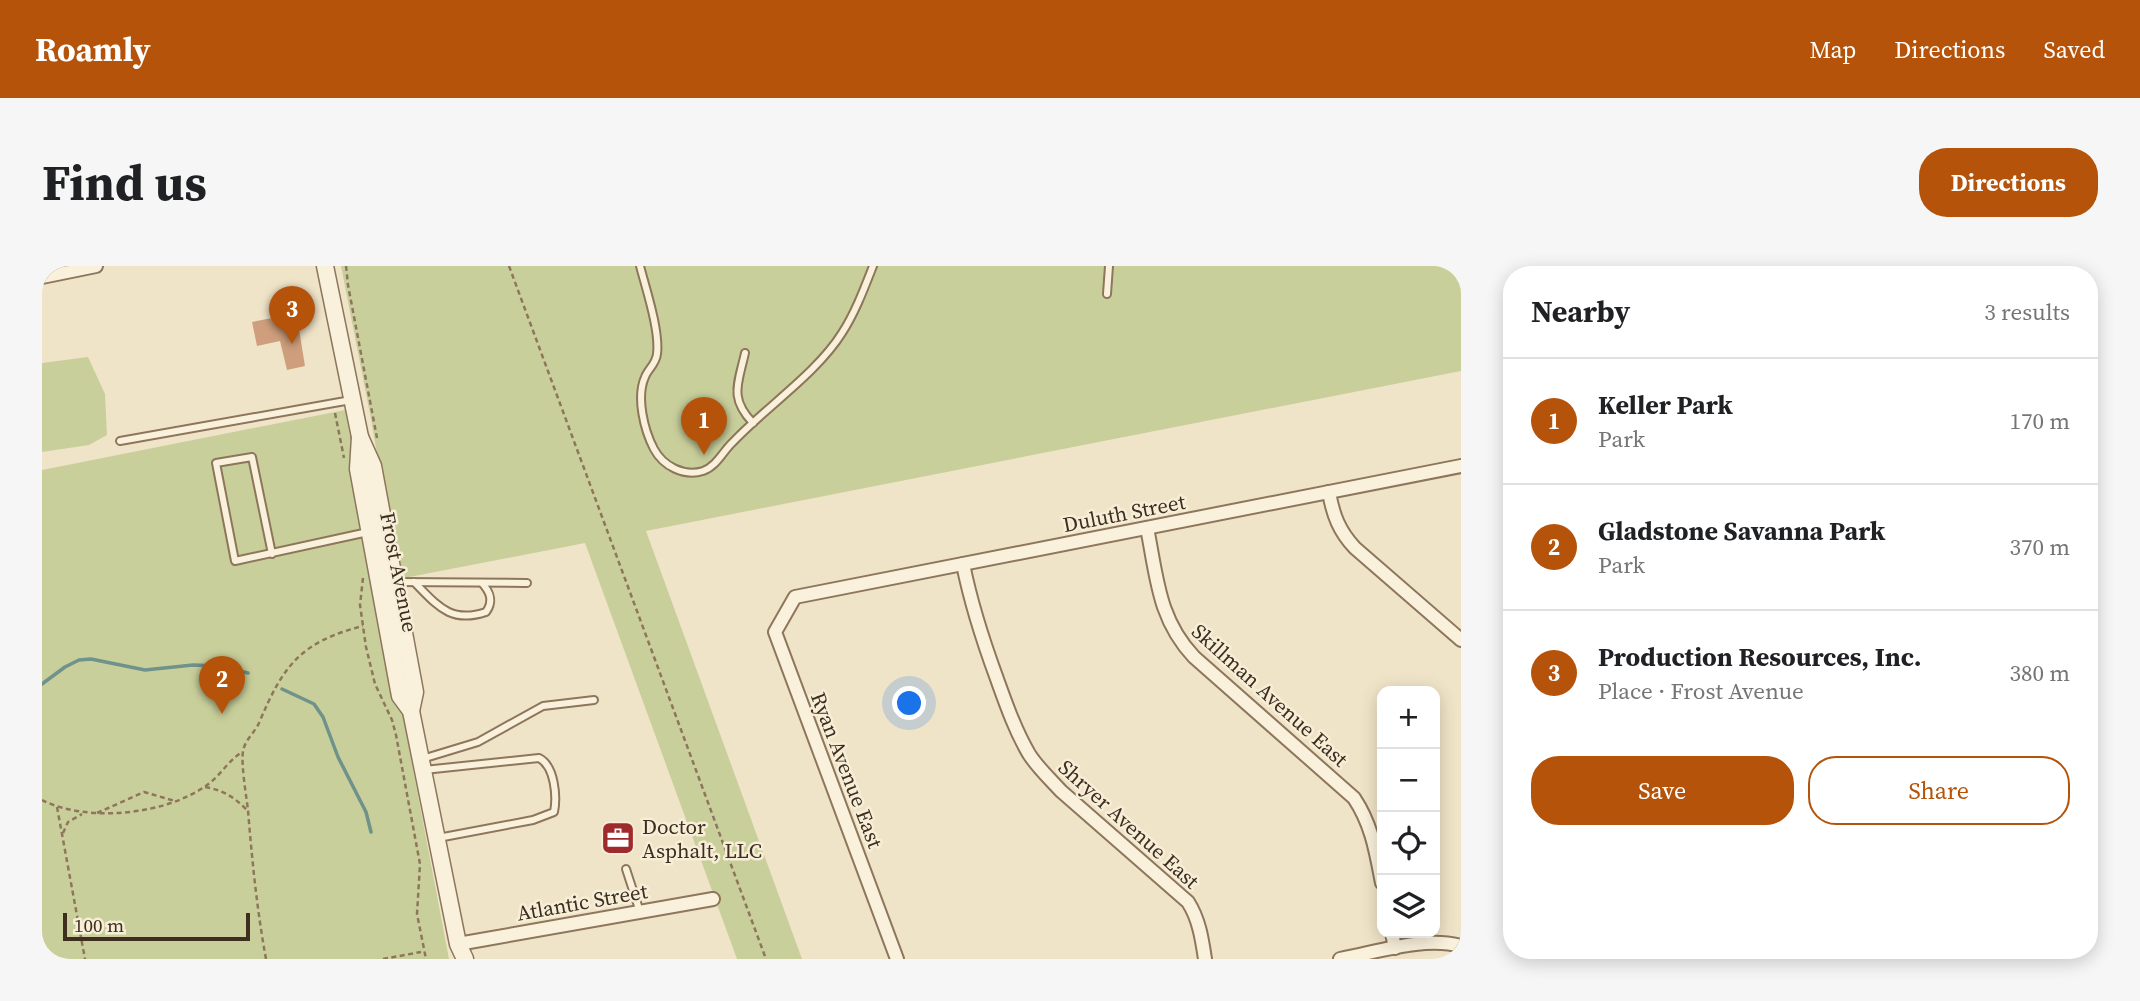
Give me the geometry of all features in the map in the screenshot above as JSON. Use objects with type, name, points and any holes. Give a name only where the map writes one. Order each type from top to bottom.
[{"type":"street","points":[[42,277],[59,270],[96,266]]},
{"type":"street","name":"Frost Avenue","points":[[325,266],[360,437],[373,466],[415,692],[411,711]]},
{"type":"street","name":"Frost Avenue","points":[[360,437],[358,469],[400,696],[411,711],[457,951],[465,959]]},
{"type":"street","name":"Duluth Street","points":[[795,597],[1461,466]]},
{"type":"street","points":[[1329,492],[1336,522],[1343,535],[1461,640]]},
{"type":"street","name":"Skillman Avenue East","points":[[1147,528],[1165,614],[1181,644],[1354,798],[1371,829],[1380,875]]},
{"type":"street","name":"Shryer Avenue East","points":[[963,564],[973,611],[1011,718],[1031,756],[1061,791],[1188,902],[1199,924],[1205,959]]},
{"type":"street","name":"Ryan Avenue East","points":[[795,597],[775,632],[897,959]]},
{"type":"street","name":"Atlantic Street","points":[[457,951],[713,898]]},
{"type":"street","points":[[1393,938],[1395,948]]},
{"type":"street","points":[[1340,959],[1436,942],[1461,947]]},
{"type":"lane","points":[[640,266],[657,339],[657,355],[643,381],[641,396],[645,427],[654,450],[662,461],[680,471],[701,471],[712,467],[731,444],[829,352],[856,307],[873,266]]},
{"type":"lane","points":[[1107,293],[1109,266]]},
{"type":"lane","points":[[745,353],[737,396],[742,412],[753,423]]},
{"type":"lane","points":[[120,441],[353,399]]},
{"type":"lane","points":[[272,554],[252,457],[216,463],[235,561],[272,554],[370,532]]},
{"type":"lane","points":[[394,582],[527,583]]},
{"type":"lane","points":[[414,582],[441,609],[449,613],[470,615],[486,612],[491,606],[491,596],[482,583]]},
{"type":"lane","points":[[423,764],[478,742],[543,706],[594,700]]},
{"type":"lane","points":[[423,764],[539,758],[547,764],[551,772],[554,812],[533,820],[437,838]]},
{"type":"lane","points":[[626,869],[640,912]]},
{"type":"path","points":[[346,266],[379,449]]},
{"type":"path","points":[[509,266],[766,959]]},
{"type":"path","points":[[42,800],[85,813],[110,815],[175,801],[205,787],[243,751],[277,682],[295,659],[313,644],[340,631],[363,626]]},
{"type":"path","points":[[243,751],[254,880],[266,959]]},
{"type":"path","points":[[205,787],[221,790],[248,810]]},
{"type":"path","points":[[97,813],[144,792],[175,801]]},
{"type":"path","points":[[57,806],[85,959]]},
{"type":"path","points":[[62,836],[68,822],[85,813]]},
{"type":"path","points":[[383,959],[423,952]]},
{"type":"green space","points":[[341,266],[1461,266],[1461,371],[646,531],[802,959],[737,959],[585,543],[399,579]]},
{"type":"green space","points":[[88,357],[105,394],[107,435],[89,445],[42,452],[42,363]]},
{"type":"green space","points":[[345,410],[449,959],[42,959],[42,470]]},
{"type":"building","points":[[293,314],[297,317],[305,366],[287,370],[280,341],[257,346],[252,322]]},
{"type":"waterway","points":[[42,684],[65,667],[79,660],[91,659],[145,670],[193,665],[219,666],[248,673]]},
{"type":"waterway","points":[[282,689],[314,704],[323,717],[338,757],[366,812],[371,832]]},
{"type":"place","name":"Production Resources, Inc.","points":[[292,344]]},
{"type":"place","name":"Keller Park","points":[[704,455]]},
{"type":"place","name":"Gladstone Savanna Park","points":[[222,714]]},
{"type":"place","name":"Doctor Asphalt, LLC","points":[[618,838]]}]
